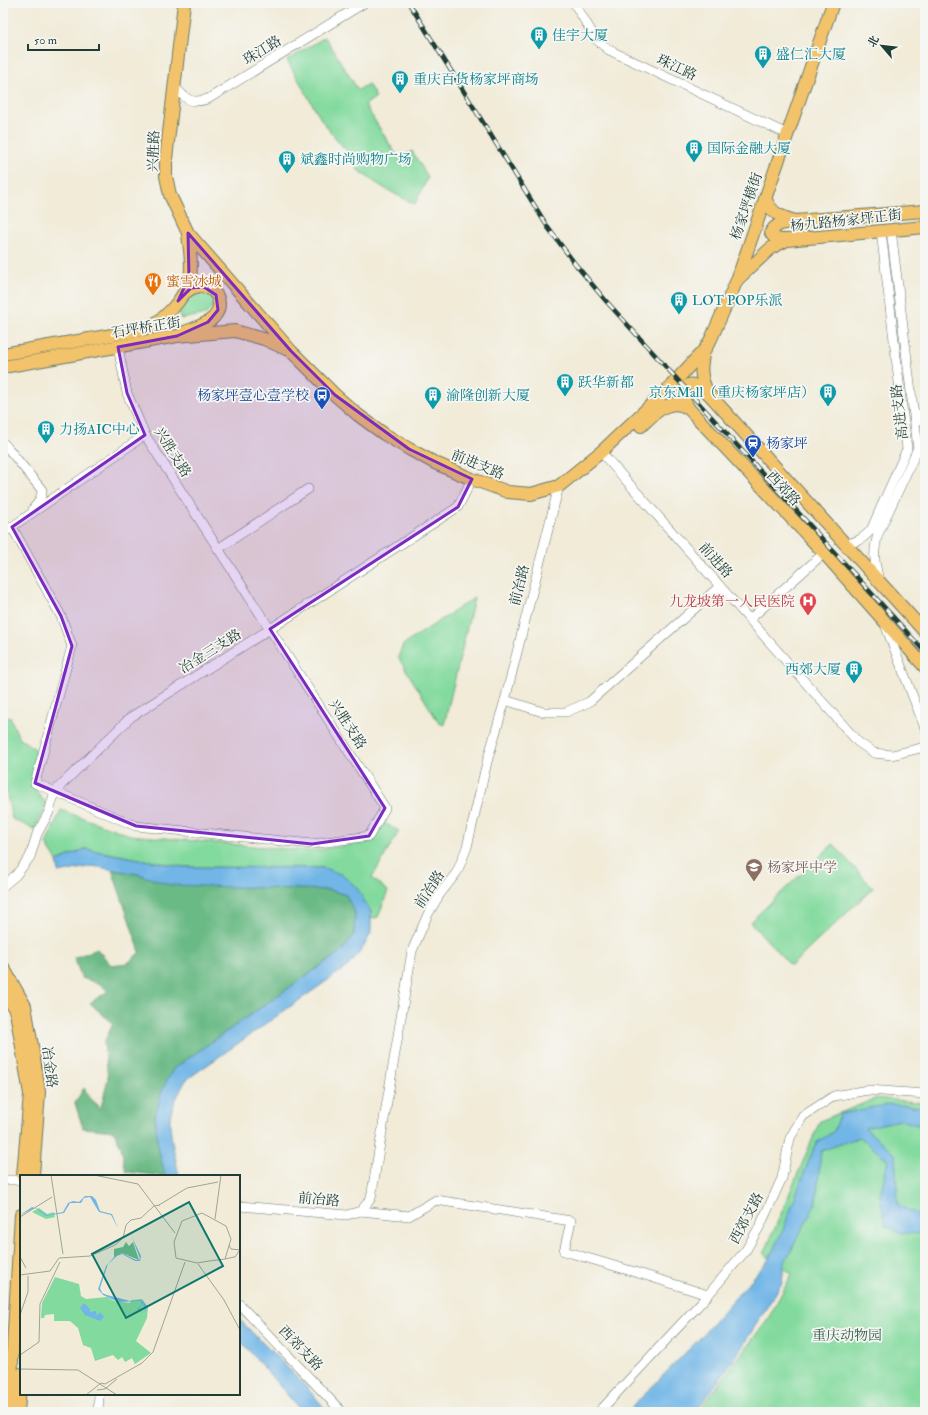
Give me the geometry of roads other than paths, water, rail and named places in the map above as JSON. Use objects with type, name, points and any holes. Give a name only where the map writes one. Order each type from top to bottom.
[{"type":"main road","name":"兴胜路","points":[[184,3],[166,159],[166,176],[170,195],[188,233],[246,300]]},
{"type":"main road","name":"杨家坪横街","points":[[705,348],[716,329],[737,280],[833,3]]},
{"type":"main road","name":"杨九路杨家坪正街","points":[[765,198],[769,208],[776,214],[795,221],[925,211]]},
{"type":"main road","points":[[787,240],[779,240],[774,238],[771,233],[773,227],[779,224],[795,221]]},
{"type":"main road","name":"杨九路杨家坪正街","points":[[737,280],[771,248],[787,240],[925,227]]},
{"type":"main road","name":"石坪桥正街","points":[[3,354],[141,330],[150,327],[164,318],[178,301],[190,277],[188,233]]},
{"type":"main road","points":[[177,336],[208,322],[215,315],[219,305],[219,300],[213,292],[199,286],[195,286],[187,291],[178,301]]},
{"type":"main road","name":"前进支路","points":[[246,300],[291,351],[335,395],[358,415],[409,450],[472,479],[508,492],[531,494],[559,486],[601,452],[670,387],[705,348]]},
{"type":"main road","name":"石坪桥正街","points":[[3,367],[177,336],[235,331],[264,339],[291,351]]},
{"type":"main road","name":"西郊路","points":[[705,348],[701,370],[704,385],[708,393],[925,632]]},
{"type":"main road","points":[[689,409],[682,396],[684,390],[689,385],[696,384],[708,393]]},
{"type":"main road","points":[[601,452],[619,444],[667,405],[677,404],[689,409]]},
{"type":"main road","name":"西郊路","points":[[689,409],[824,553],[925,667]]},
{"type":"main road","name":"冶金路","points":[[3,967],[25,1006],[39,1092],[33,1175]]},
{"type":"main road","name":"冶金路","points":[[3,986],[16,1012],[30,1094],[23,1175]]},
{"type":"main road","points":[[9,1412],[20,1231]]},
{"type":"main road","points":[[18,1412],[20,1387]]},
{"type":"street","name":"珠江路","points":[[174,86],[191,101],[198,102],[208,100],[364,3]]},
{"type":"street","name":"珠江路","points":[[574,3],[596,39],[609,50],[787,134]]},
{"type":"street","name":"高进支路","points":[[880,581],[874,563],[875,546],[878,534],[921,448],[921,437],[914,410],[886,231]]},
{"type":"street","name":"高进支路","points":[[846,544],[864,538],[871,530],[907,448],[886,231]]},
{"type":"street","name":"兴胜支路","points":[[55,791],[136,826],[312,844],[369,836],[385,808],[145,435],[128,394],[118,347]]},
{"type":"street","points":[[914,410],[925,423]]},
{"type":"street","points":[[3,533],[145,435]]},
{"type":"street","points":[[906,438],[921,437]]},
{"type":"street","points":[[3,444],[7,446],[42,490],[39,501],[27,516]]},
{"type":"street","points":[[907,448],[921,448]]},
{"type":"street","name":"前进路","points":[[601,452],[750,618],[858,742],[874,753],[892,755],[925,747]]},
{"type":"street","name":"冶金三支路","points":[[55,791],[132,717],[458,507],[472,479]]},
{"type":"street","name":"前冶路","points":[[240,1206],[346,1215],[361,1211],[371,1198],[412,951],[428,914],[440,894],[457,872],[467,847],[559,486]]},
{"type":"street","points":[[218,549],[308,489]]},
{"type":"street","points":[[3,886],[16,875],[30,857],[37,834],[49,812],[55,791],[36,783],[72,646],[61,616],[12,527]]},
{"type":"street","points":[[750,618],[824,553]]},
{"type":"street","points":[[505,700],[543,712],[566,712],[589,702],[720,586]]},
{"type":"street","points":[[884,620],[925,728]]},
{"type":"street","name":"西郊支路","points":[[599,1412],[708,1295],[746,1250],[761,1224],[782,1178],[790,1138],[803,1116],[834,1096],[868,1090],[925,1094]]},
{"type":"street","points":[[3,1180],[20,1180]]},
{"type":"street","points":[[361,1211],[409,1216],[436,1200],[571,1221],[564,1251],[708,1295]]},
{"type":"street","name":"西郊支路","points":[[240,1305],[342,1412]]},
{"type":"street","points":[[98,1412],[99,1395]]},
{"type":"water","points":[[85,849],[183,867],[324,868],[343,875],[357,888],[371,912],[371,933],[361,951],[348,966],[186,1080],[174,1103],[170,1117],[179,1175],[165,1175],[158,1147],[155,1116],[163,1088],[173,1069],[343,950],[354,934],[355,913],[346,895],[329,890],[170,885],[138,874],[92,866],[59,873],[57,861]]},
{"type":"water","points":[[889,1104],[925,1107],[925,1127],[900,1120],[865,1128],[895,1154],[898,1205],[925,1218],[925,1234],[901,1233],[885,1225],[880,1195],[888,1160],[860,1137],[821,1151],[816,1203],[784,1264],[782,1283],[735,1358],[703,1402],[694,1412],[627,1412],[699,1339],[767,1262],[783,1230],[816,1143],[834,1131],[840,1114]]},
{"type":"water","points":[[240,1320],[302,1382],[328,1412],[302,1412],[240,1340]]},
{"type":"railway","points":[[409,3],[549,229],[576,265],[606,301],[925,652]]},
{"type":"place","name":"佳宇大厦","points":[[539,50]]},
{"type":"place","name":"盛仁汇大厦","points":[[763,69]]},
{"type":"place","name":"重庆百货杨家坪商场","points":[[400,94]]},
{"type":"place","name":"国际金融大厦","points":[[694,163]]},
{"type":"place","name":"斌鑫时尚购物广场","points":[[287,174]]},
{"type":"place","name":"蜜雪冰城","points":[[153,296]]},
{"type":"place","name":"LOT POP乐派","points":[[679,315]]},
{"type":"place","name":"跃华新都","points":[[565,397]]},
{"type":"place","name":"京东Mall（重庆杨家坪店）","points":[[828,407]]},
{"type":"place","name":"杨家坪壹心壹学校","points":[[322,410]]},
{"type":"place","name":"渝隆创新大厦","points":[[433,410]]},
{"type":"place","name":"力扬AIC中心","points":[[46,444]]},
{"type":"place","name":"杨家坪","points":[[753,458]]},
{"type":"place","name":"九龙坡第一人民医院","points":[[808,616]]},
{"type":"place","name":"西郊大厦","points":[[854,684]]},
{"type":"place","name":"杨家坪中学","points":[[754,882]]},
{"type":"park label","name":"重庆动物园","points":[[847,1335]]}]
